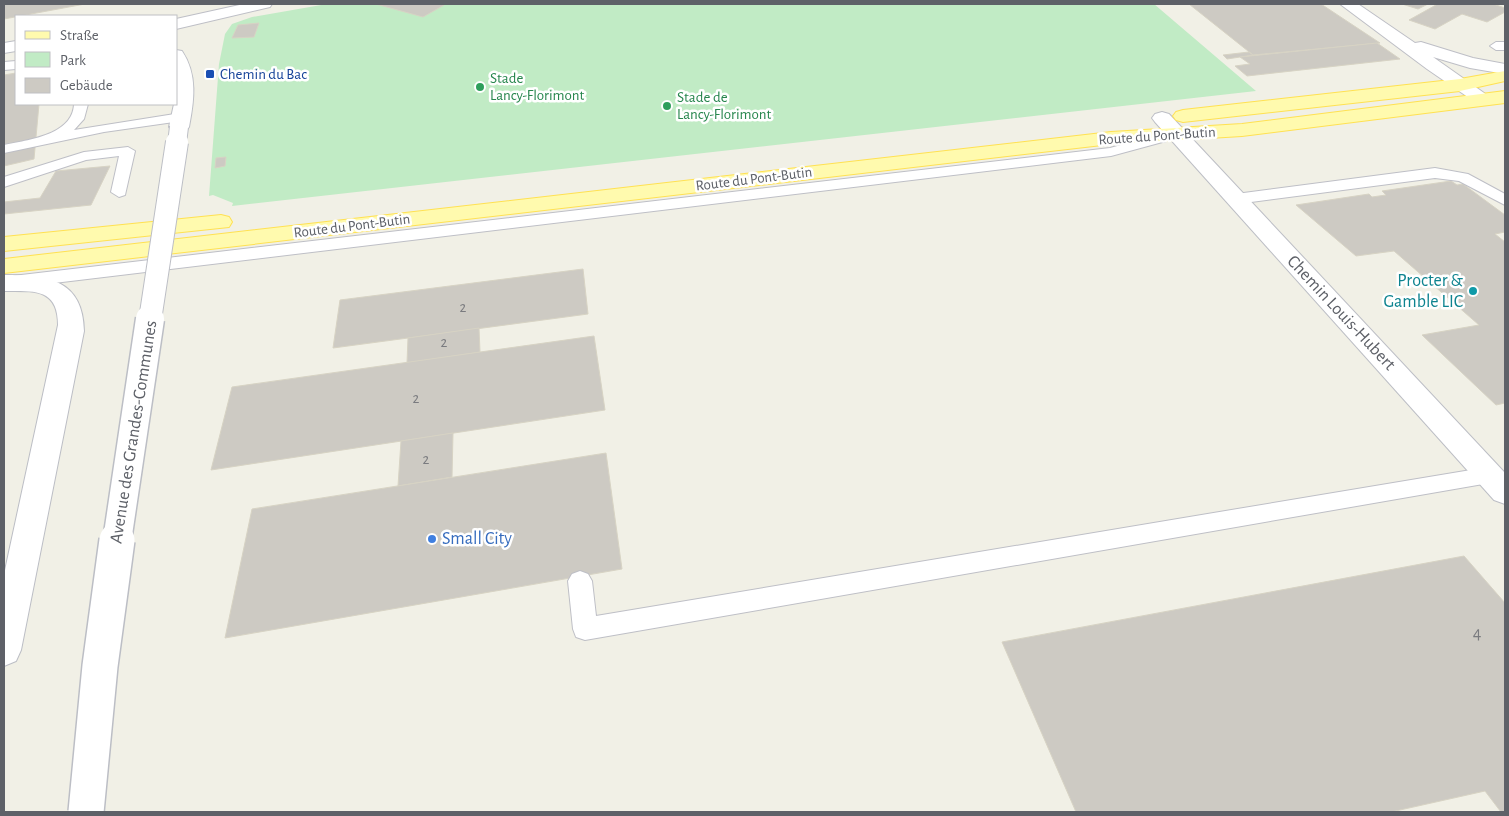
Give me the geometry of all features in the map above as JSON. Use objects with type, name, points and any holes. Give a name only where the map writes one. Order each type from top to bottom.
[{"type":"main road","name":"Route du Pont-Butin","points":[[4,266],[1111,138],[1169,126],[1460,85],[1505,76]]},
{"type":"main road","name":"Route du Pont-Butin","points":[[4,244],[249,219],[1100,123],[1242,130],[1505,97]]},
{"type":"street","points":[[178,23],[197,10],[264,4]]},
{"type":"street","points":[[1348,4],[1395,35],[1445,56],[1505,69]]},
{"type":"street","points":[[1395,35],[1407,47],[1460,85],[1485,100]]},
{"type":"street","name":"Avenue des Grandes-Communes","points":[[86,812],[111,580],[185,85],[183,69],[178,58]]},
{"type":"street","name":"Chemin Louis-Hubert","points":[[1169,126],[1497,483]]},
{"type":"street","points":[[4,283],[26,282],[47,286],[61,296],[69,306],[72,331],[4,650]]},
{"type":"lane","points":[[41,141],[74,123],[80,116],[82,105]]},
{"type":"lane","points":[[4,149],[104,128],[180,122]]},
{"type":"lane","name":"Route du Pont-Butin","points":[[4,283],[1111,152],[1169,126]]},
{"type":"lane","points":[[4,182],[84,156],[128,151],[119,192]]},
{"type":"lane","points":[[1236,199],[1435,173],[1463,177],[1505,200]]},
{"type":"lane","points":[[580,581],[585,629],[1497,483]]},
{"type":"green space","name":"Stade de Lancy-Florimont","points":[[327,4],[1154,4],[1256,91],[232,206],[233,203],[213,195],[209,196],[219,64],[225,34],[232,24],[252,17]]},
{"type":"building","points":[[4,4],[85,4],[26,15],[15,15],[15,17],[4,19]]},
{"type":"building","points":[[376,4],[439,4],[444,5],[423,17]]},
{"type":"building","points":[[1189,4],[1321,4],[1380,43],[1253,55]]},
{"type":"building","points":[[1402,4],[1428,4],[1418,9]]},
{"type":"building","points":[[1432,4],[1493,4],[1505,8],[1505,12],[1487,22],[1462,14],[1435,29],[1409,20],[1436,5]]},
{"type":"building","points":[[259,23],[254,37],[232,38],[238,25]]},
{"type":"building","points":[[1377,43],[1400,59],[1247,76],[1235,66],[1250,64],[1240,57]]},
{"type":"building","points":[[1249,52],[1253,55],[1227,59],[1223,55]]},
{"type":"building","points":[[15,73],[15,105],[39,105],[34,159],[4,166],[4,75]]},
{"type":"building","points":[[226,157],[225,166],[215,168],[216,158]]},
{"type":"building","points":[[110,166],[91,205],[4,214],[4,202],[40,198],[56,171]]},
{"type":"building","name":"Procter & Gamble LIC","points":[[1451,181],[1457,185],[1463,184],[1505,215],[1505,232],[1495,234],[1505,242],[1505,403],[1496,405],[1422,335],[1479,325],[1394,251],[1356,256],[1296,205],[1369,194],[1372,197],[1386,195],[1382,191]]},
{"type":"building","points":[[583,269],[588,314],[333,348],[340,300]]},
{"type":"building","points":[[479,328],[480,352],[407,363],[408,338]]},
{"type":"building","points":[[594,336],[605,410],[211,470],[232,387]]},
{"type":"building","name":"Small City","points":[[453,433],[452,477],[398,486],[401,441]]},
{"type":"building","name":"Small City","points":[[606,453],[622,569],[225,638],[252,509]]},
{"type":"building","points":[[1464,556],[1505,603],[1505,812],[1501,812],[1485,791],[1391,812],[1076,812],[1002,642]]},
{"type":"place","name":"Chemin du Bac","points":[[210,74]]},
{"type":"place","name":"Stade Lancy-Florimont","points":[[480,87]]},
{"type":"place","name":"Stade de Lancy-Florimont","points":[[667,106]]},
{"type":"place","name":"Procter & Gamble LIC","points":[[1473,291]]},
{"type":"place","name":"Small City","points":[[432,539]]}]
